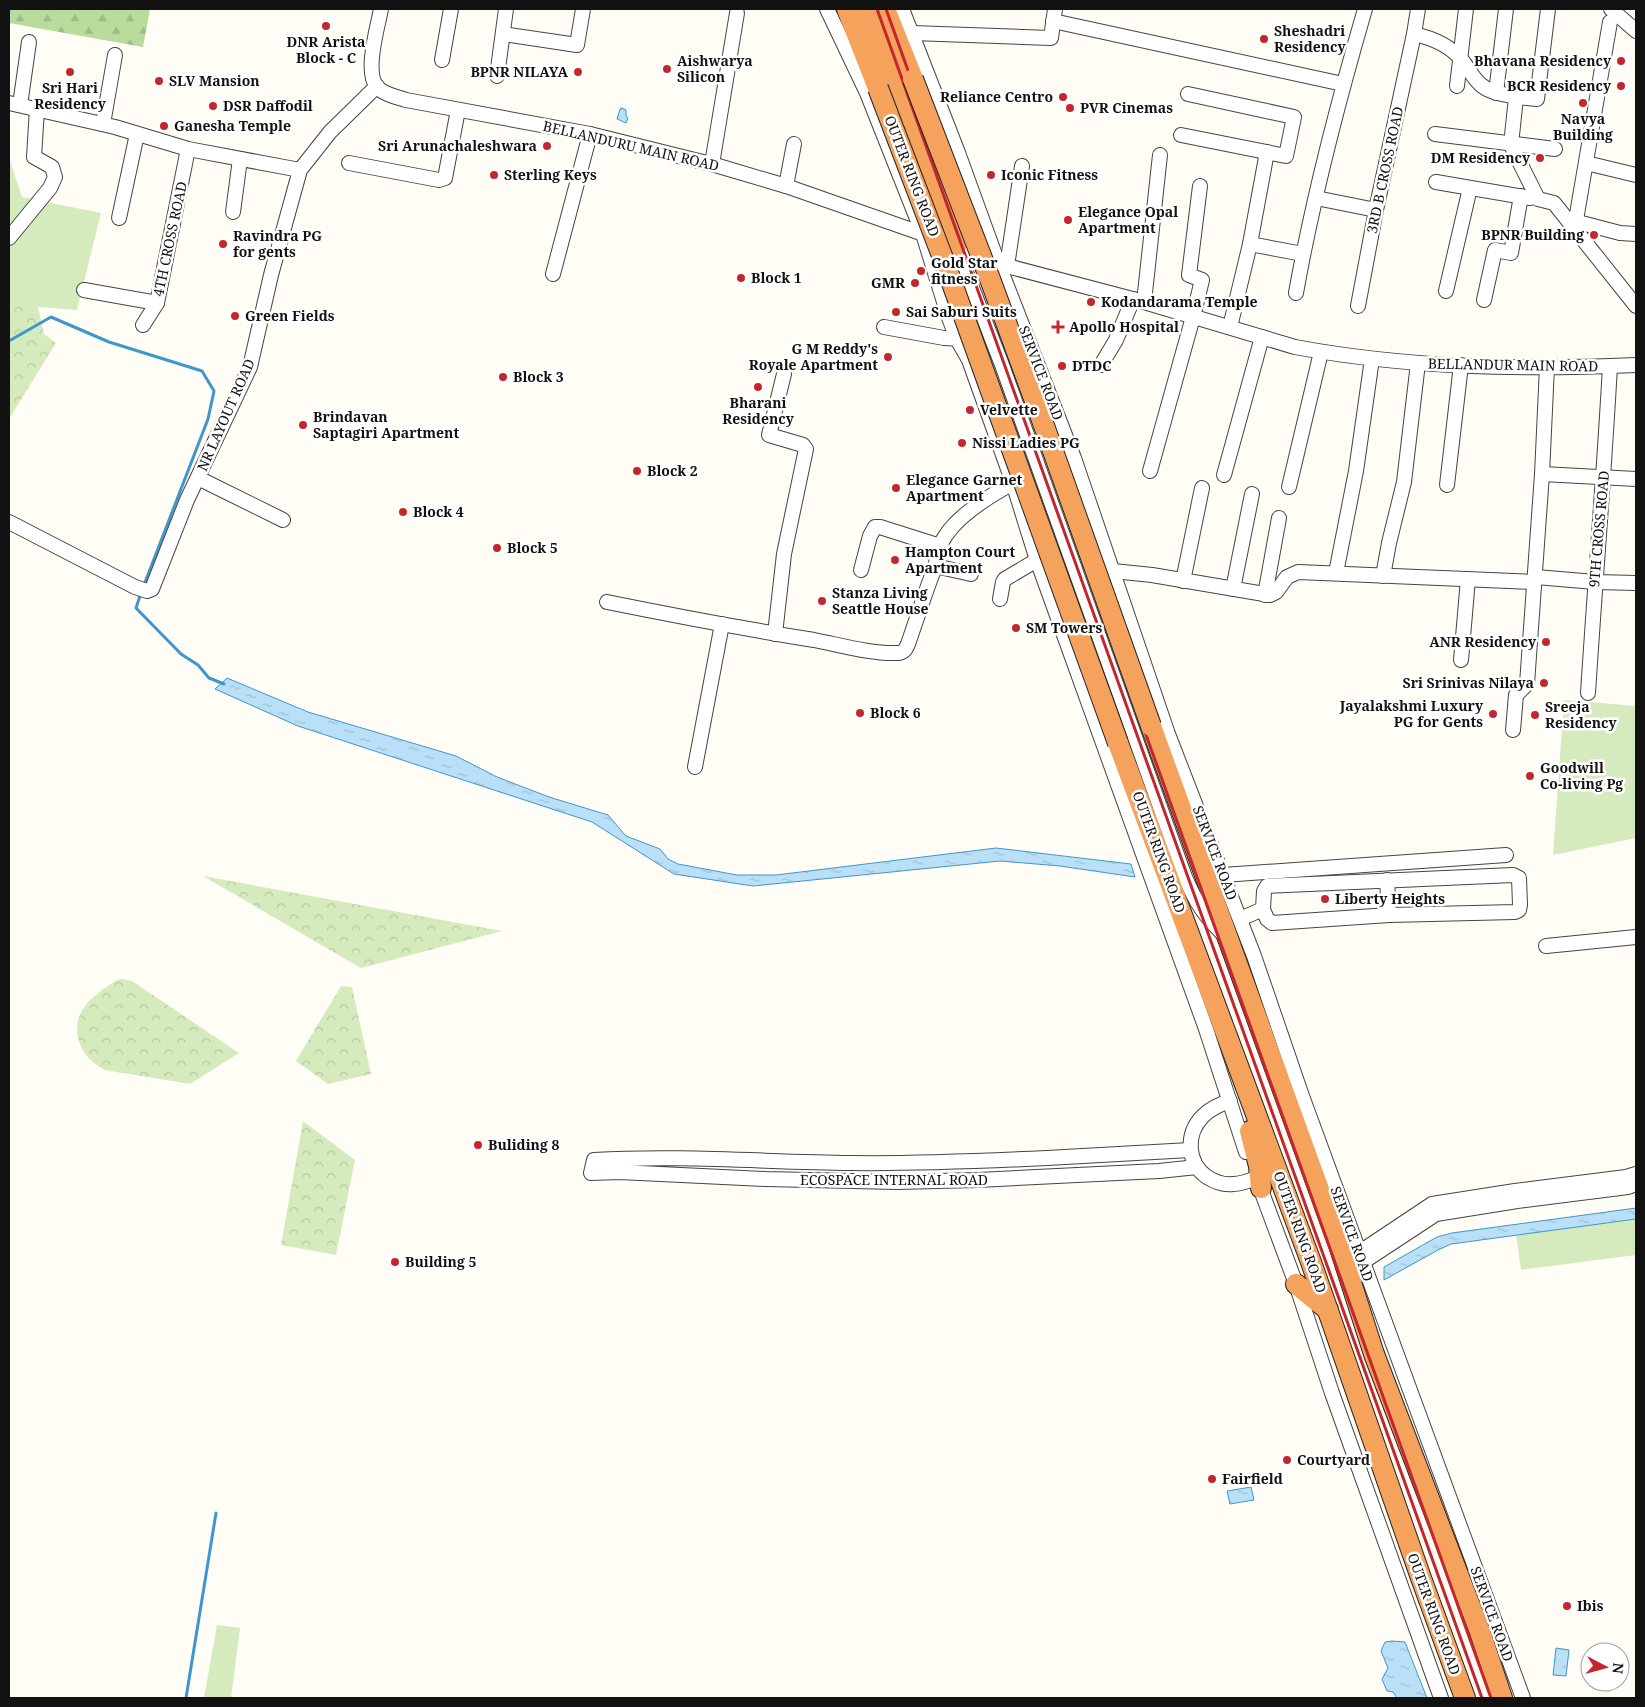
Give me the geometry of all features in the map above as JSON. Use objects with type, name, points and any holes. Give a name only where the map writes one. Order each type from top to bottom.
[{"type":"highway","name":"OUTER RING ROAD","points":[[847,9],[944,261],[1118,743],[1214,1026],[1249,1095],[1328,1310],[1420,1578],[1465,1698]]},
{"type":"highway","points":[[864,9],[902,102],[956,246]]},
{"type":"highway","points":[[885,9],[990,279],[1229,941],[1308,1137],[1362,1318],[1476,1623],[1502,1698]]},
{"type":"highway","points":[[1249,1095],[1249,1124],[1259,1166],[1258,1183]]},
{"type":"highway","points":[[1296,1284],[1328,1310]]},
{"type":"highway","points":[[1362,1318],[1365,1362],[1489,1698]]},
{"type":"street","points":[[377,86],[371,73],[381,9]]},
{"type":"street","points":[[442,60],[451,9]]},
{"type":"street","points":[[497,76],[506,9]]},
{"type":"street","points":[[502,34],[577,45],[583,9]]},
{"type":"street","points":[[827,9],[867,93],[923,234],[957,339],[969,360],[1013,483],[1037,560],[1214,1026],[1230,1102],[1441,1698]]},
{"type":"street","name":"SERVICE ROAD","points":[[902,9],[1002,264],[1114,571],[1168,734],[1240,919],[1308,1137],[1361,1257],[1523,1698]]},
{"type":"street","points":[[1296,293],[1303,254],[1343,84],[1365,9]]},
{"type":"street","name":"3RD B CROSS ROAD","points":[[1358,306],[1418,9]]},
{"type":"street","points":[[1456,86],[1466,9]]},
{"type":"street","points":[[1496,93],[1506,9]]},
{"type":"street","points":[[1414,34],[1442,43],[1460,57],[1480,85],[1496,93],[1537,99],[1548,9]]},
{"type":"street","points":[[712,164],[737,13]]},
{"type":"street","points":[[912,34],[1051,38],[1054,15],[1343,84]]},
{"type":"street","points":[[1573,223],[1578,214],[1611,16],[1636,31]]},
{"type":"street","points":[[29,42],[15,104],[103,124],[188,149],[300,170]]},
{"type":"street","points":[[103,124],[115,55]]},
{"type":"street","name":"BELLANDURU MAIN ROAD","points":[[377,86],[391,95],[406,100],[590,134],[712,164],[786,186],[956,246]]},
{"type":"street","name":"NR LAYOUT ROAD","points":[[9,522],[144,589],[250,367],[271,275],[300,170],[330,132],[377,86]]},
{"type":"street","points":[[1181,135],[1286,156],[1294,117],[1188,94]]},
{"type":"street","points":[[1516,97],[1512,145],[1538,199]]},
{"type":"street","points":[[9,238],[50,188],[55,177],[52,167],[34,157],[36,109]]},
{"type":"street","points":[[349,163],[439,180],[444,178],[458,110]]},
{"type":"street","points":[[119,218],[137,134]]},
{"type":"street","points":[[553,274],[590,134]]},
{"type":"street","points":[[1435,134],[1555,149]]},
{"type":"street","points":[[786,186],[794,144]]},
{"type":"street","name":"4TH CROSS ROAD","points":[[143,325],[157,303],[188,149]]},
{"type":"street","points":[[1230,327],[1250,244],[1267,152]]},
{"type":"street","points":[[1101,365],[1139,301],[1160,155]]},
{"type":"street","points":[[233,212],[240,159]]},
{"type":"street","points":[[1586,163],[1636,175]]},
{"type":"street","points":[[1002,264],[1022,166]]},
{"type":"street","points":[[1436,182],[1554,203],[1573,223],[1636,306]]},
{"type":"street","points":[[1150,471],[1202,280],[1189,275],[1200,186]]},
{"type":"street","points":[[1446,291],[1470,188]]},
{"type":"street","points":[[1484,300],[1494,250],[1511,252],[1521,196]]},
{"type":"street","points":[[1316,198],[1376,210]]},
{"type":"street","points":[[1573,223],[1620,233],[1636,234]]},
{"type":"street","points":[[1250,244],[1303,254]]},
{"type":"street","points":[[956,246],[993,342],[1193,898],[1205,916],[1229,941]]},
{"type":"street","name":"BELLANDUR MAIN ROAD","points":[[956,246],[1002,264],[1139,301],[1295,347],[1321,352],[1372,359],[1461,366],[1636,365]]},
{"type":"street","points":[[84,290],[157,303]]},
{"type":"street","points":[[884,327],[944,338],[974,338],[1034,352]]},
{"type":"street","points":[[1224,475],[1262,337]]},
{"type":"street","points":[[1289,487],[1321,352]]},
{"type":"street","points":[[1336,573],[1356,471],[1372,359]]},
{"type":"street","points":[[1383,576],[1404,482],[1418,363]]},
{"type":"street","points":[[1447,484],[1461,366]]},
{"type":"street","name":"9TH CROSS ROAD","points":[[1588,693],[1604,478],[1610,366]]},
{"type":"street","points":[[1513,730],[1516,695],[1527,684],[1542,474],[1547,367]]},
{"type":"street","points":[[775,634],[784,554],[806,449],[803,445],[768,435],[784,374]]},
{"type":"street","points":[[1542,474],[1636,479]]},
{"type":"street","points":[[198,478],[283,520]]},
{"type":"street","points":[[607,602],[866,650],[899,653],[905,650],[908,644],[940,546],[946,534],[987,497],[1013,483]]},
{"type":"street","points":[[1183,581],[1202,488]]},
{"type":"street","points":[[1233,589],[1252,494]]},
{"type":"street","points":[[1265,595],[1279,518]]},
{"type":"street","points":[[861,570],[870,536],[875,527],[940,546]]},
{"type":"street","points":[[1000,599],[1005,579],[1037,560]]},
{"type":"street","points":[[935,566],[971,574]]},
{"type":"street","points":[[1114,571],[1265,595],[1276,592],[1288,577],[1298,572],[1636,583]]},
{"type":"street","points":[[1461,660],[1468,579]]},
{"type":"street","points":[[695,767],[722,624]]},
{"type":"street","points":[[1223,875],[1506,855]]},
{"type":"street","points":[[1513,874],[1519,878],[1519,910],[1515,912],[1389,915],[1272,922],[1267,920],[1263,909],[1264,891],[1267,886],[1387,880],[1513,874]]},
{"type":"street","points":[[1387,880],[1389,915]]},
{"type":"street","points":[[1240,919],[1263,909]]},
{"type":"street","points":[[1546,946],[1636,937]]},
{"type":"street","points":[[1230,1102],[1215,1107],[1201,1117],[1191,1139],[1190,1150],[1193,1160],[1202,1173],[1217,1182],[1233,1184],[1258,1183]]},
{"type":"street","name":"ECOSPACE INTERNAL ROAD","points":[[593,1166],[620,1165],[659,1158],[851,1163],[978,1161],[1190,1150]]},
{"type":"street","points":[[658,1174],[659,1158]]},
{"type":"street","points":[[766,1179],[767,1161]]},
{"type":"street","points":[[897,1162],[897,1182]]},
{"type":"street","name":"ECOSPACE INTERNAL ROAD","points":[[620,1165],[658,1174],[897,1182],[1159,1171],[1197,1167]]},
{"type":"street","points":[[1516,1196],[1636,1174]]},
{"type":"street","points":[[1361,1257],[1432,1204],[1628,1187],[1636,1184]]},
{"type":"green space","points":[[9,9],[150,9],[143,47],[9,23]]},
{"type":"green space","points":[[9,158],[22,197],[101,213],[77,310],[9,307]]},
{"type":"green space","points":[[9,307],[38,307],[44,334],[56,343],[9,419]]},
{"type":"green space","points":[[1564,700],[1636,706],[1636,838],[1553,855]]},
{"type":"green space","points":[[203,876],[502,931],[361,968]]},
{"type":"green space","points":[[122,979],[132,981],[239,1053],[190,1084],[105,1070],[96,1065],[83,1051],[77,1033],[77,1024],[85,1006],[93,997],[112,983]]},
{"type":"green space","points":[[341,986],[352,987],[371,1074],[328,1084],[296,1061]]},
{"type":"green space","points":[[303,1121],[355,1160],[336,1255],[281,1245]]},
{"type":"green space","points":[[1636,1219],[1636,1255],[1521,1270],[1516,1235]]},
{"type":"green space","points":[[217,1625],[240,1628],[231,1698],[204,1698]]},
{"type":"water","points":[[622,108],[626,110],[628,118],[626,123],[617,119]]},
{"type":"water","points":[[227,678],[308,712],[456,756],[497,777],[549,797],[608,815],[626,836],[660,849],[668,859],[678,864],[737,875],[776,875],[996,848],[1131,864],[1135,877],[1060,866],[1000,861],[753,886],[674,874],[592,822],[298,726],[215,689]]},
{"type":"water","points":[[1636,1208],[1636,1219],[1451,1244],[1384,1280],[1384,1267],[1437,1237],[1452,1233]]},
{"type":"water","points":[[1251,1487],[1254,1500],[1230,1504],[1227,1491]]},
{"type":"water","points":[[1385,1642],[1405,1642],[1427,1698],[1397,1698],[1393,1692],[1387,1691],[1382,1679],[1388,1668],[1381,1651]]},
{"type":"water","points":[[1556,1648],[1569,1650],[1566,1676],[1553,1675]]},
{"type":"waterway","points":[[9,341],[51,317],[109,342],[202,371],[214,391],[208,419],[144,585]]},
{"type":"waterway","points":[[141,593],[136,608],[181,654],[198,665],[209,678],[224,684]]},
{"type":"waterway","points":[[186,1698],[216,1513]]},
{"type":"railway","points":[[877,9],[1482,1698]]},
{"type":"railway","points":[[886,9],[1491,1698]]},
{"type":"place","name":"DNR Arista Block - C","points":[[326,26]]},
{"type":"place","name":"Sheshadri Residency","points":[[1264,39]]},
{"type":"place","name":"Bhavana Residency","points":[[1621,61]]},
{"type":"place","name":"Aishwarya Silicon","points":[[667,69]]},
{"type":"place","name":"Sri Hari Residency","points":[[70,72]]},
{"type":"place","name":"BPNR NILAYA","points":[[578,72]]},
{"type":"place","name":"SLV Mansion","points":[[159,81]]},
{"type":"place","name":"BCR Residency","points":[[1621,86]]},
{"type":"place","name":"Reliance Centro","points":[[1063,97]]},
{"type":"place","name":"Navya Building","points":[[1583,103]]},
{"type":"place","name":"DSR Daffodil","points":[[213,106]]},
{"type":"place","name":"PVR Cinemas","points":[[1070,108]]},
{"type":"place","name":"Ganesha Temple","points":[[164,126]]},
{"type":"place","name":"Sri Arunachaleshwara","points":[[547,146]]},
{"type":"place","name":"DM Residency","points":[[1540,158]]},
{"type":"place","name":"Sterling Keys","points":[[494,175]]},
{"type":"place","name":"Iconic Fitness","points":[[991,175]]},
{"type":"place","name":"Elegance Opal Apartment","points":[[1068,220]]},
{"type":"place","name":"BPNR Building","points":[[1594,235]]},
{"type":"place","name":"Ravindra PG for gents","points":[[223,244]]},
{"type":"place","name":"Gold Star fitness","points":[[921,271]]},
{"type":"place","name":"Block 1","points":[[741,278]]},
{"type":"place","name":"GMR","points":[[915,283]]},
{"type":"place","name":"Kodandarama Temple","points":[[1091,302]]},
{"type":"place","name":"Sai Saburi Suits","points":[[896,312]]},
{"type":"place","name":"Green Fields","points":[[235,316]]},
{"type":"place","name":"Apollo Hospital","points":[[1058,327]]},
{"type":"place","name":"G M Reddy's Royale Apartment","points":[[888,357]]},
{"type":"place","name":"DTDC","points":[[1062,366]]},
{"type":"place","name":"Block 3","points":[[503,377]]},
{"type":"place","name":"Bharani Residency","points":[[758,387]]},
{"type":"place","name":"Velvette","points":[[970,410]]},
{"type":"place","name":"Brindavan Saptagiri Apartment","points":[[303,425]]},
{"type":"place","name":"Nissi Ladies PG","points":[[962,443]]},
{"type":"place","name":"Block 2","points":[[637,471]]},
{"type":"place","name":"Elegance Garnet Apartment","points":[[896,488]]},
{"type":"place","name":"Block 4","points":[[403,512]]},
{"type":"place","name":"Block 5","points":[[497,548]]},
{"type":"place","name":"Hampton Court Apartment","points":[[895,560]]},
{"type":"place","name":"Stanza Living Seattle House","points":[[822,601]]},
{"type":"place","name":"SM Towers","points":[[1016,628]]},
{"type":"place","name":"ANR Residency","points":[[1546,642]]},
{"type":"place","name":"Sri Srinivas Nilaya","points":[[1544,683]]},
{"type":"place","name":"Block 6","points":[[860,713]]},
{"type":"place","name":"Jayalakshmi Luxury PG for Gents","points":[[1493,714]]},
{"type":"place","name":"Sreeja Residency","points":[[1535,715]]},
{"type":"place","name":"Goodwill Co-living Pg","points":[[1530,776]]},
{"type":"place","name":"Liberty Heights","points":[[1325,899]]},
{"type":"place","name":"Buliding 8","points":[[478,1145]]},
{"type":"place","name":"Building 5","points":[[395,1262]]},
{"type":"place","name":"Courtyard","points":[[1287,1460]]},
{"type":"place","name":"Fairfield","points":[[1212,1479]]},
{"type":"place","name":"Ibis","points":[[1567,1606]]}]
